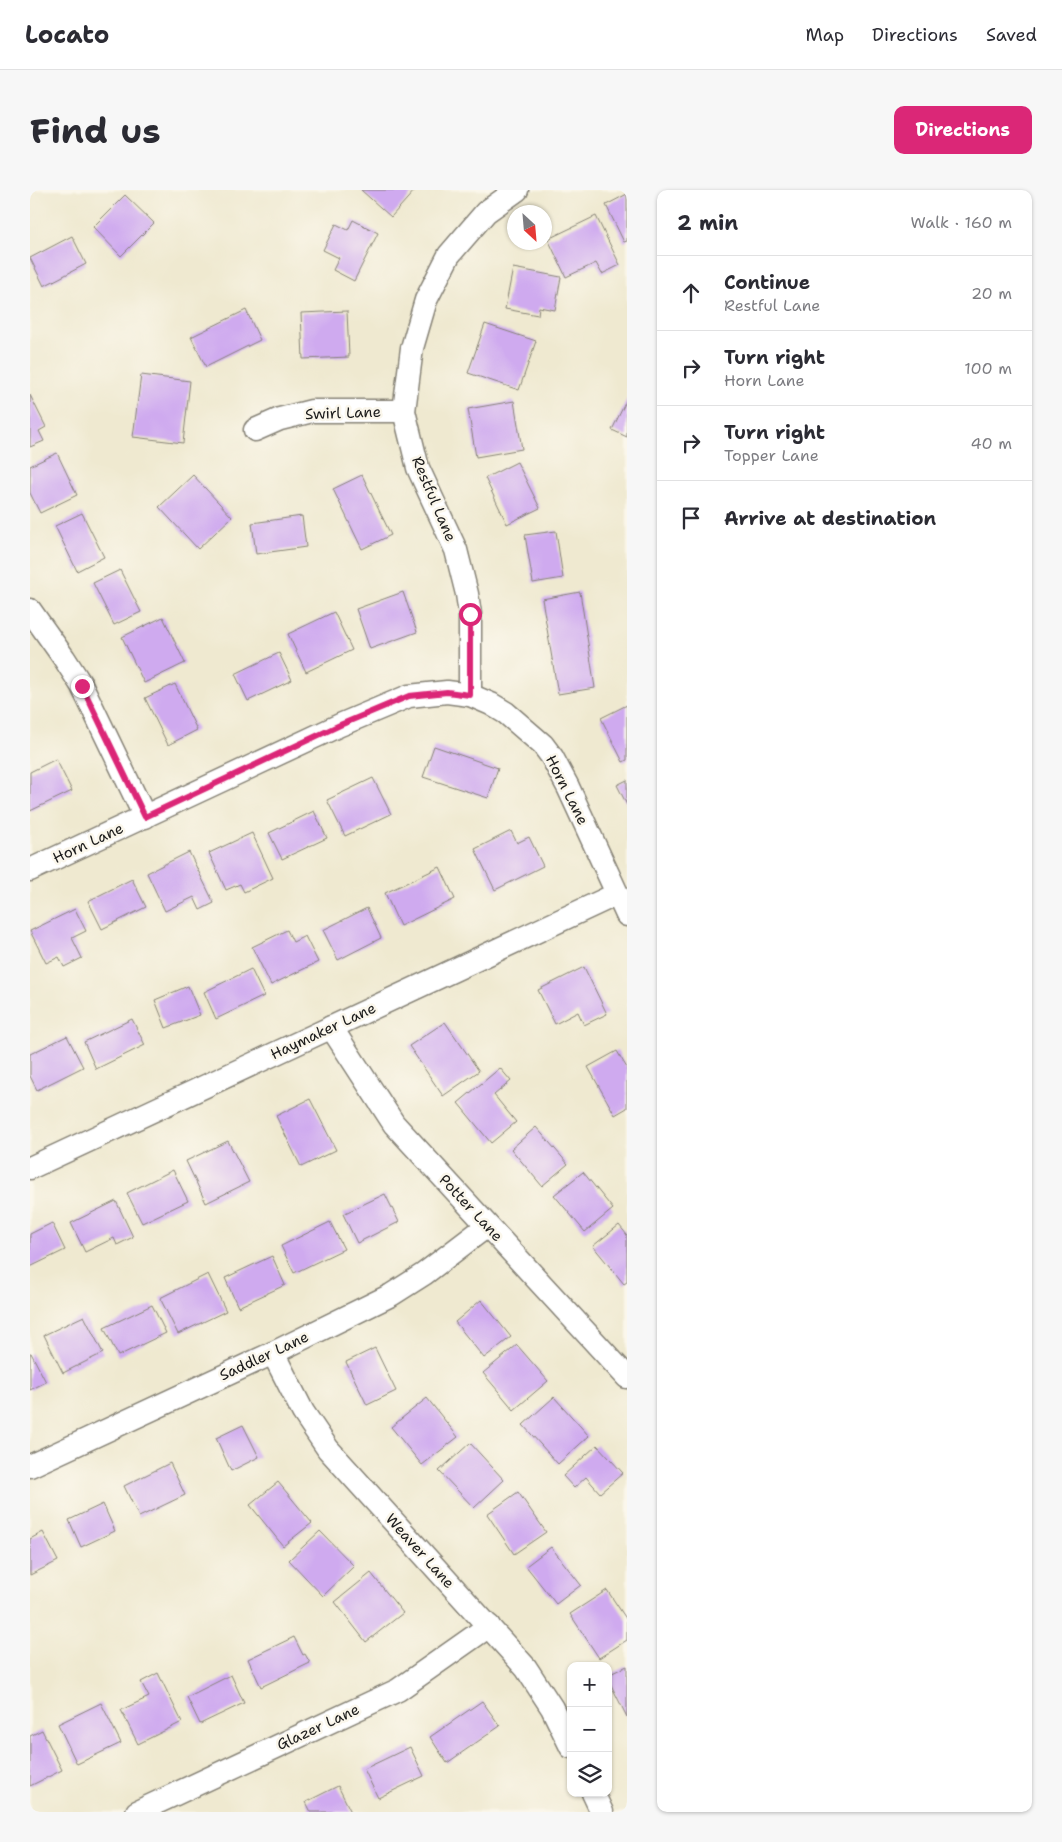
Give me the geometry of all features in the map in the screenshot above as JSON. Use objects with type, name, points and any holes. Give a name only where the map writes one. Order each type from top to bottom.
[{"type":"street","name":"Restful Lane","points":[[470,695],[470,614],[467,594],[456,550],[418,468],[404,411],[412,348],[426,300],[450,255],[486,212],[517,190]]},
{"type":"street","name":"Swirl Lane","points":[[255,430],[280,419],[312,411],[404,411]]},
{"type":"street","points":[[30,610],[82,686],[145,817]]},
{"type":"street","name":"Horn Lane","points":[[30,870],[340,725],[409,696],[447,692],[470,695],[491,704],[506,713],[543,745],[552,757],[568,787],[627,915]]},
{"type":"street","name":"Haymaker Lane","points":[[30,1168],[617,894]]},
{"type":"street","name":"Potter Lane","points":[[331,1027],[394,1124],[627,1377]]},
{"type":"street","name":"Saddler Lane","points":[[30,1466],[391,1295],[424,1274],[487,1226]]},
{"type":"street","name":"Weaver Lane","points":[[272,1353],[303,1412],[328,1449],[526,1668],[552,1708],[567,1739]]},
{"type":"street","name":"Glazer Lane","points":[[137,1812],[398,1690],[489,1626]]},
{"type":"street","points":[[595,1797],[602,1812]]},
{"type":"building","points":[[361,190],[415,190],[391,217]]},
{"type":"building","points":[[627,194],[627,241],[624,242],[606,205]]},
{"type":"building","points":[[125,195],[154,223],[121,256],[93,227]]},
{"type":"building","points":[[596,216],[620,265],[602,274],[596,263],[566,277],[552,247],[552,237]]},
{"type":"building","points":[[353,220],[378,233],[354,281],[333,270],[339,258],[323,250],[336,224],[348,230]]},
{"type":"building","points":[[72,236],[86,264],[44,286],[30,258]]},
{"type":"building","points":[[513,268],[561,277],[555,310],[539,307],[538,315],[505,309]]},
{"type":"building","points":[[246,310],[260,340],[206,367],[191,337]]},
{"type":"building","points":[[347,311],[349,357],[303,359],[301,313]]},
{"type":"building","points":[[485,324],[536,341],[519,390],[468,373]]},
{"type":"building","points":[[141,375],[190,381],[183,443],[133,437]]},
{"type":"building","points":[[30,395],[46,427],[39,431],[44,441],[30,447]]},
{"type":"building","points":[[627,399],[627,437],[612,430]]},
{"type":"building","points":[[514,401],[522,449],[476,457],[468,409]]},
{"type":"building","points":[[57,453],[77,495],[40,513],[30,493],[30,466]]},
{"type":"building","points":[[517,462],[540,508],[507,524],[485,478]]},
{"type":"building","points":[[193,475],[232,517],[198,549],[159,507]]},
{"type":"building","points":[[362,475],[391,535],[362,549],[333,489]]},
{"type":"building","points":[[82,513],[104,557],[77,571],[55,526]]},
{"type":"building","points":[[302,516],[306,547],[256,554],[252,523]]},
{"type":"building","points":[[556,531],[563,578],[533,583],[525,535]]},
{"type":"building","points":[[120,570],[141,612],[114,625],[93,583]]},
{"type":"building","points":[[403,592],[417,632],[370,649],[356,609]]},
{"type":"building","points":[[580,592],[595,688],[558,694],[542,599]]},
{"type":"building","points":[[334,612],[352,650],[306,672],[288,634]]},
{"type":"building","points":[[163,617],[185,663],[144,683],[122,637]]},
{"type":"building","points":[[279,653],[292,680],[248,701],[235,674]]},
{"type":"building","points":[[175,684],[197,730],[168,745],[145,698]]},
{"type":"building","points":[[627,705],[627,760],[623,762],[601,718]]},
{"type":"building","points":[[434,746],[498,768],[488,798],[423,777]]},
{"type":"building","points":[[56,759],[72,791],[30,811],[30,772]]},
{"type":"building","points":[[373,778],[391,814],[345,836],[327,800]]},
{"type":"building","points":[[627,780],[627,805],[617,785]]},
{"type":"building","points":[[314,811],[327,838],[282,859],[269,833]]},
{"type":"building","points":[[511,831],[517,843],[529,837],[543,866],[495,890],[475,849]]},
{"type":"building","points":[[252,833],[273,878],[244,892],[240,884],[226,890],[209,853]]},
{"type":"building","points":[[189,852],[214,903],[200,910],[194,897],[165,911],[147,873]]},
{"type":"building","points":[[440,867],[455,899],[400,926],[385,893]]},
{"type":"building","points":[[132,879],[146,907],[102,929],[88,901]]},
{"type":"building","points":[[367,908],[381,938],[338,960],[323,930]]},
{"type":"building","points":[[75,909],[86,931],[72,938],[82,958],[64,967],[59,957],[46,963],[30,931]]},
{"type":"building","points":[[287,930],[293,942],[305,936],[318,962],[271,985],[252,947]]},
{"type":"building","points":[[584,967],[607,1014],[584,1025],[578,1012],[555,1024],[538,990]]},
{"type":"building","points":[[251,969],[264,996],[216,1019],[204,992]]},
{"type":"building","points":[[188,986],[200,1015],[166,1028],[155,1000]]},
{"type":"building","points":[[132,1019],[145,1045],[96,1069],[84,1042]]},
{"type":"building","points":[[445,1022],[479,1071],[443,1096],[409,1046]]},
{"type":"building","points":[[67,1036],[83,1067],[37,1090],[30,1076],[30,1054]]},
{"type":"building","points":[[617,1051],[627,1068],[627,1108],[615,1115],[588,1067]]},
{"type":"building","points":[[500,1068],[511,1081],[494,1095],[516,1122],[491,1143],[458,1103]]},
{"type":"building","points":[[310,1099],[336,1150],[301,1167],[276,1116]]},
{"type":"building","points":[[536,1127],[568,1164],[542,1186],[511,1149]]},
{"type":"building","points":[[228,1141],[249,1182],[206,1203],[186,1161]]},
{"type":"building","points":[[173,1170],[188,1201],[142,1223],[127,1193]]},
{"type":"building","points":[[583,1172],[613,1209],[585,1232],[554,1195]]},
{"type":"building","points":[[385,1194],[399,1222],[357,1243],[343,1214]]},
{"type":"building","points":[[116,1201],[133,1237],[117,1245],[114,1238],[85,1252],[71,1223]]},
{"type":"building","points":[[330,1222],[344,1249],[294,1273],[281,1246]]},
{"type":"building","points":[[52,1223],[65,1250],[30,1267],[30,1234]]},
{"type":"building","points":[[619,1225],[627,1235],[627,1282],[624,1284],[593,1246]]},
{"type":"building","points":[[272,1256],[285,1285],[238,1307],[225,1278]]},
{"type":"building","points":[[208,1274],[226,1311],[178,1334],[160,1298]]},
{"type":"building","points":[[481,1300],[511,1337],[484,1358],[455,1322]]},
{"type":"building","points":[[152,1305],[166,1333],[118,1356],[104,1328]]},
{"type":"building","points":[[84,1316],[103,1353],[63,1373],[44,1335]]},
{"type":"building","points":[[517,1345],[548,1381],[514,1410],[483,1373]]},
{"type":"building","points":[[375,1348],[396,1391],[367,1405],[346,1362]]},
{"type":"building","points":[[30,1353],[46,1382],[30,1390]]},
{"type":"building","points":[[554,1397],[589,1436],[558,1464],[523,1425]]},
{"type":"building","points":[[427,1398],[458,1437],[422,1465],[391,1427]]},
{"type":"building","points":[[243,1425],[259,1457],[231,1471],[216,1438]]},
{"type":"building","points":[[470,1443],[504,1480],[474,1508],[439,1471]]},
{"type":"building","points":[[597,1445],[623,1473],[600,1493],[586,1477],[574,1488],[563,1476]]},
{"type":"building","points":[[170,1463],[185,1495],[139,1517],[124,1486]]},
{"type":"building","points":[[278,1482],[312,1523],[283,1546],[250,1505]]},
{"type":"building","points":[[518,1492],[546,1532],[514,1554],[487,1514]]},
{"type":"building","points":[[103,1504],[115,1531],[81,1547],[69,1520]]},
{"type":"building","points":[[320,1531],[354,1566],[323,1596],[289,1560]]},
{"type":"building","points":[[43,1532],[58,1561],[30,1575],[30,1539]]},
{"type":"building","points":[[551,1547],[581,1585],[556,1604],[526,1566]]},
{"type":"building","points":[[371,1573],[403,1613],[366,1642],[335,1602]]},
{"type":"building","points":[[607,1590],[627,1620],[627,1640],[599,1658],[570,1614]]},
{"type":"building","points":[[294,1637],[303,1655],[305,1654],[310,1663],[261,1687],[248,1659]]},
{"type":"building","points":[[627,1666],[627,1717],[612,1687],[612,1673]]},
{"type":"building","points":[[158,1673],[182,1722],[138,1744],[121,1710],[149,1697],[141,1682]]},
{"type":"building","points":[[231,1675],[244,1703],[200,1724],[187,1697]]},
{"type":"building","points":[[482,1701],[500,1726],[447,1763],[430,1737]]},
{"type":"building","points":[[101,1703],[121,1743],[77,1764],[58,1724]]},
{"type":"building","points":[[42,1730],[62,1770],[30,1786],[30,1736]]},
{"type":"building","points":[[410,1747],[424,1776],[378,1798],[364,1769]]},
{"type":"building","points":[[338,1786],[351,1812],[311,1812],[306,1802]]},
{"type":"route","points":[[82,686],[145,817],[340,725],[409,696],[447,692],[470,695],[470,614]]}]
